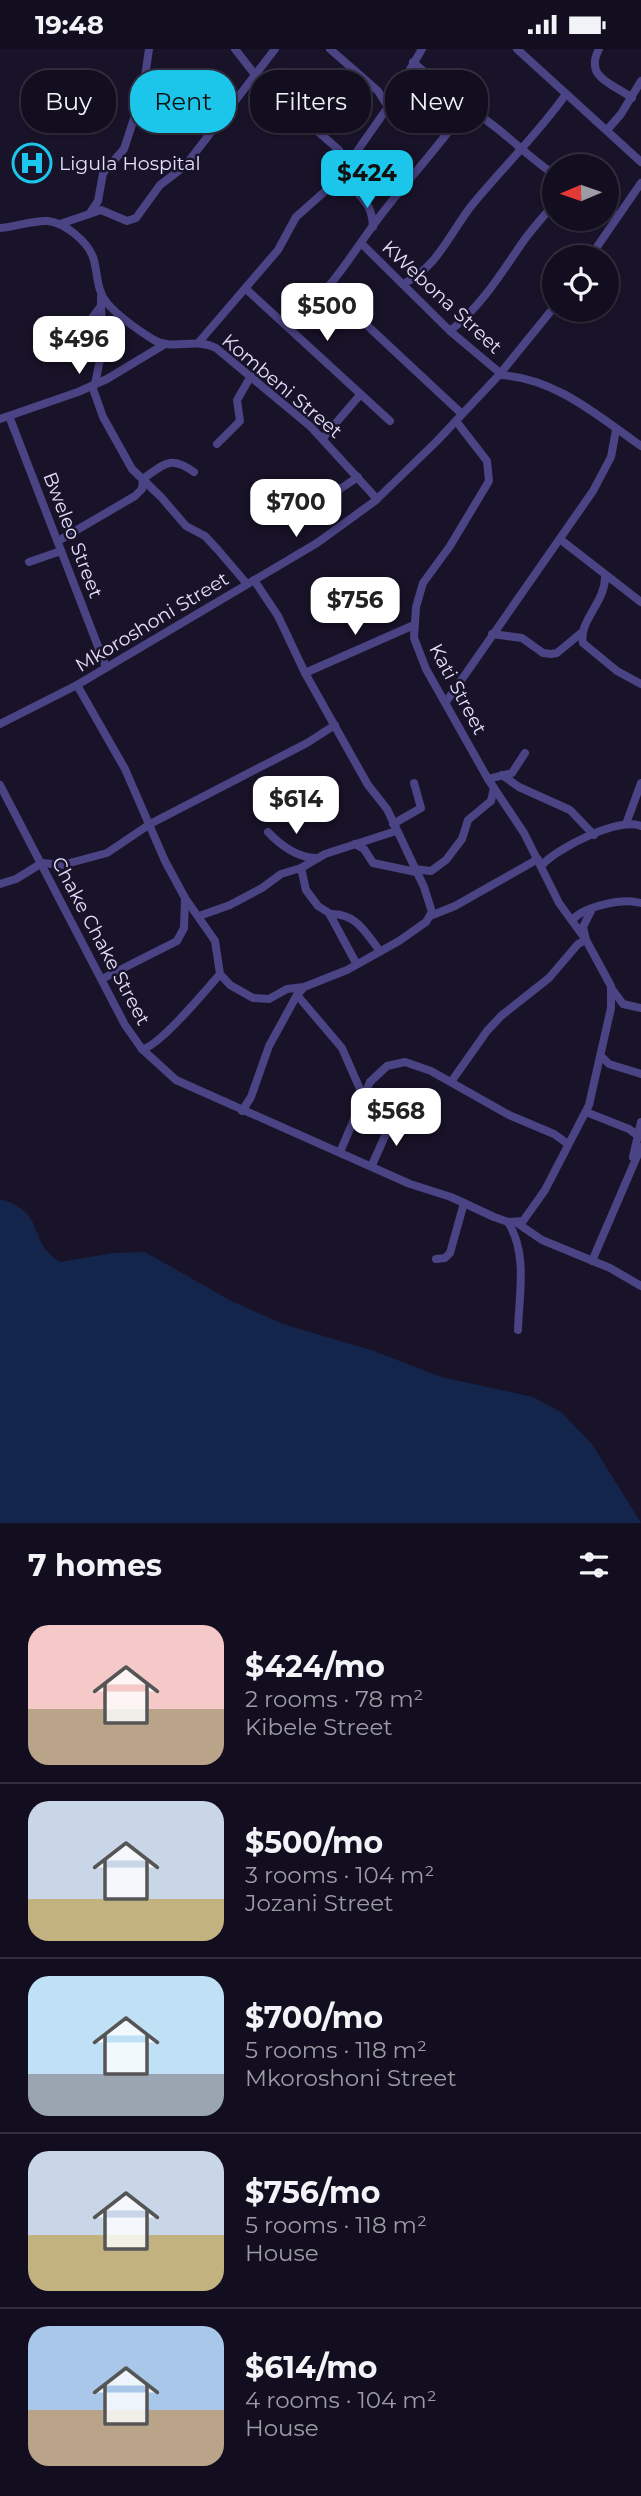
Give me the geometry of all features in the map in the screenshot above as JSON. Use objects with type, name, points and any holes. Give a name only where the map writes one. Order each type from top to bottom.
[{"type":"street","points":[[84,218],[96,206],[103,173],[124,149],[143,91],[149,49]]},
{"type":"street","points":[[235,49],[250,70]]},
{"type":"street","points":[[258,70],[275,49]]},
{"type":"street","points":[[330,49],[378,91],[385,102]]},
{"type":"street","points":[[409,70],[422,49]]},
{"type":"street","points":[[517,49],[641,162]]},
{"type":"street","points":[[598,49],[593,65],[597,74],[632,98]]},
{"type":"street","points":[[413,62],[422,70]]},
{"type":"street","points":[[60,225],[103,210],[127,221],[136,218],[160,185],[185,166],[250,80]]},
{"type":"street","points":[[607,130],[632,98],[641,81]]},
{"type":"street","points":[[403,284],[420,275],[436,259],[472,204],[522,151],[566,95]]},
{"type":"street","points":[[199,342],[278,250],[296,216],[332,185],[385,111]]},
{"type":"street","points":[[488,121],[542,166]]},
{"type":"street","points":[[320,133],[345,159],[349,180],[371,209],[373,227]]},
{"type":"street","points":[[286,325],[298,317],[327,288],[447,133]]},
{"type":"street","points":[[620,212],[641,183]]},
{"type":"street","points":[[450,331],[466,318],[503,274],[520,244],[542,218]]},
{"type":"street","points":[[0,228],[44,221],[60,225],[79,238],[90,251],[102,306],[102,350],[94,385],[99,407],[118,448],[132,468],[186,526],[205,536],[251,582],[278,616],[368,785],[387,809],[424,887],[432,909],[429,916]]},
{"type":"street","name":"KWebona Street","points":[[362,244],[450,331],[500,374]]},
{"type":"street","points":[[417,299],[420,275]]},
{"type":"street","name":"Kati Street","points":[[327,288],[459,418],[487,461],[489,481],[450,546],[423,583],[414,625],[419,654],[539,863]]},
{"type":"street","points":[[246,289],[390,421]]},
{"type":"street","points":[[101,292],[118,313],[155,341],[165,344]]},
{"type":"street","points":[[58,352],[79,335],[102,306]]},
{"type":"street","name":"Mkoroshoni Street","points":[[0,724],[77,685],[317,543],[377,499],[459,418],[500,374],[542,322]]},
{"type":"street","name":"Kombeni Street","points":[[165,344],[199,342],[216,348],[323,438],[377,499]]},
{"type":"street","points":[[4,417],[94,385],[165,344]]},
{"type":"street","points":[[500,374],[551,386],[641,446]]},
{"type":"street","points":[[217,444],[239,423],[237,400],[251,376]]},
{"type":"street","points":[[323,438],[359,395]]},
{"type":"street","name":"Bweleo Street","points":[[4,417],[58,541],[106,667]]},
{"type":"street","points":[[446,702],[561,540],[606,470],[616,430]]},
{"type":"street","points":[[143,479],[172,462],[194,472]]},
{"type":"street","points":[[324,483],[340,489],[358,477]]},
{"type":"street","points":[[58,541],[135,496],[142,489],[143,479]]},
{"type":"street","points":[[561,540],[641,602]]},
{"type":"street","points":[[29,562],[61,551]]},
{"type":"street","points":[[492,634],[522,638],[543,653],[557,653],[581,633],[600,599],[605,576]]},
{"type":"street","points":[[306,673],[414,625]]},
{"type":"street","points":[[581,633],[586,648],[617,671],[641,684]]},
{"type":"street","points":[[77,685],[114,747],[160,851],[185,898],[218,949],[220,974],[230,985],[259,999],[270,999],[287,989],[304,987],[347,970],[399,941],[429,916],[539,863],[551,854],[626,824],[641,826]]},
{"type":"street","points":[[0,884],[12,881],[41,863],[62,865],[97,858],[150,824],[307,743],[335,725]]},
{"type":"street","points":[[424,887],[431,871],[446,860],[462,839],[468,820],[491,801],[494,793],[491,783],[502,775],[512,773],[525,753]]},
{"type":"street","points":[[502,775],[519,787],[570,810],[594,835]]},
{"type":"street","points":[[199,916],[254,893],[281,874],[301,869],[318,858],[394,827],[421,808],[414,783]]},
{"type":"street","points":[[626,824],[641,783]]},
{"type":"street","name":"Chake Chake Street","points":[[0,785],[125,1025],[142,1049],[176,1080],[410,1184],[512,1222],[542,1240],[641,1286]]},
{"type":"street","points":[[268,832],[282,846],[310,858],[318,858]]},
{"type":"street","points":[[355,844],[364,849],[373,863],[415,871],[431,871]]},
{"type":"street","points":[[539,863],[559,903],[586,940],[623,1004],[641,1008]]},
{"type":"street","points":[[301,869],[306,890],[318,906],[330,914],[356,963]]},
{"type":"street","points":[[102,979],[177,941],[184,928],[185,898]]},
{"type":"street","points":[[572,920],[578,913],[591,911],[617,900],[641,903]]},
{"type":"street","points":[[586,940],[583,927],[591,911]]},
{"type":"street","points":[[330,914],[353,918],[380,951]]},
{"type":"street","points":[[451,1082],[495,1023],[550,978],[578,944],[586,940]]},
{"type":"street","points":[[142,1049],[153,1046],[220,974]]},
{"type":"street","points":[[518,1331],[520,1259],[512,1222],[525,1220],[586,1112],[597,1076],[611,1008],[611,986]]},
{"type":"street","points":[[243,1111],[269,1046],[304,987]]},
{"type":"street","points":[[297,995],[342,1048],[363,1095]]},
{"type":"street","points":[[601,1056],[616,1066],[641,1074]]},
{"type":"street","points":[[340,1152],[363,1095],[377,1074],[394,1063],[416,1065],[509,1115],[554,1134],[568,1144]]},
{"type":"street","points":[[597,1076],[616,1066]]},
{"type":"street","points":[[586,1112],[629,1129],[636,1135]]},
{"type":"street","points":[[372,1165],[393,1118]]},
{"type":"street","points":[[633,1169],[636,1135],[641,1122]]},
{"type":"street","points":[[592,1261],[606,1225],[639,1158],[641,1147]]},
{"type":"street","points":[[436,1259],[445,1258],[450,1253],[464,1203]]},
{"type":"water","points":[[0,1199],[25,1212],[43,1245],[60,1262],[114,1253],[145,1252],[233,1302],[283,1324],[374,1351],[441,1377],[533,1397],[561,1412],[592,1444],[641,1523],[0,1523]]},
{"type":"place","name":"Ligula Hospital","points":[[32,163]]}]
